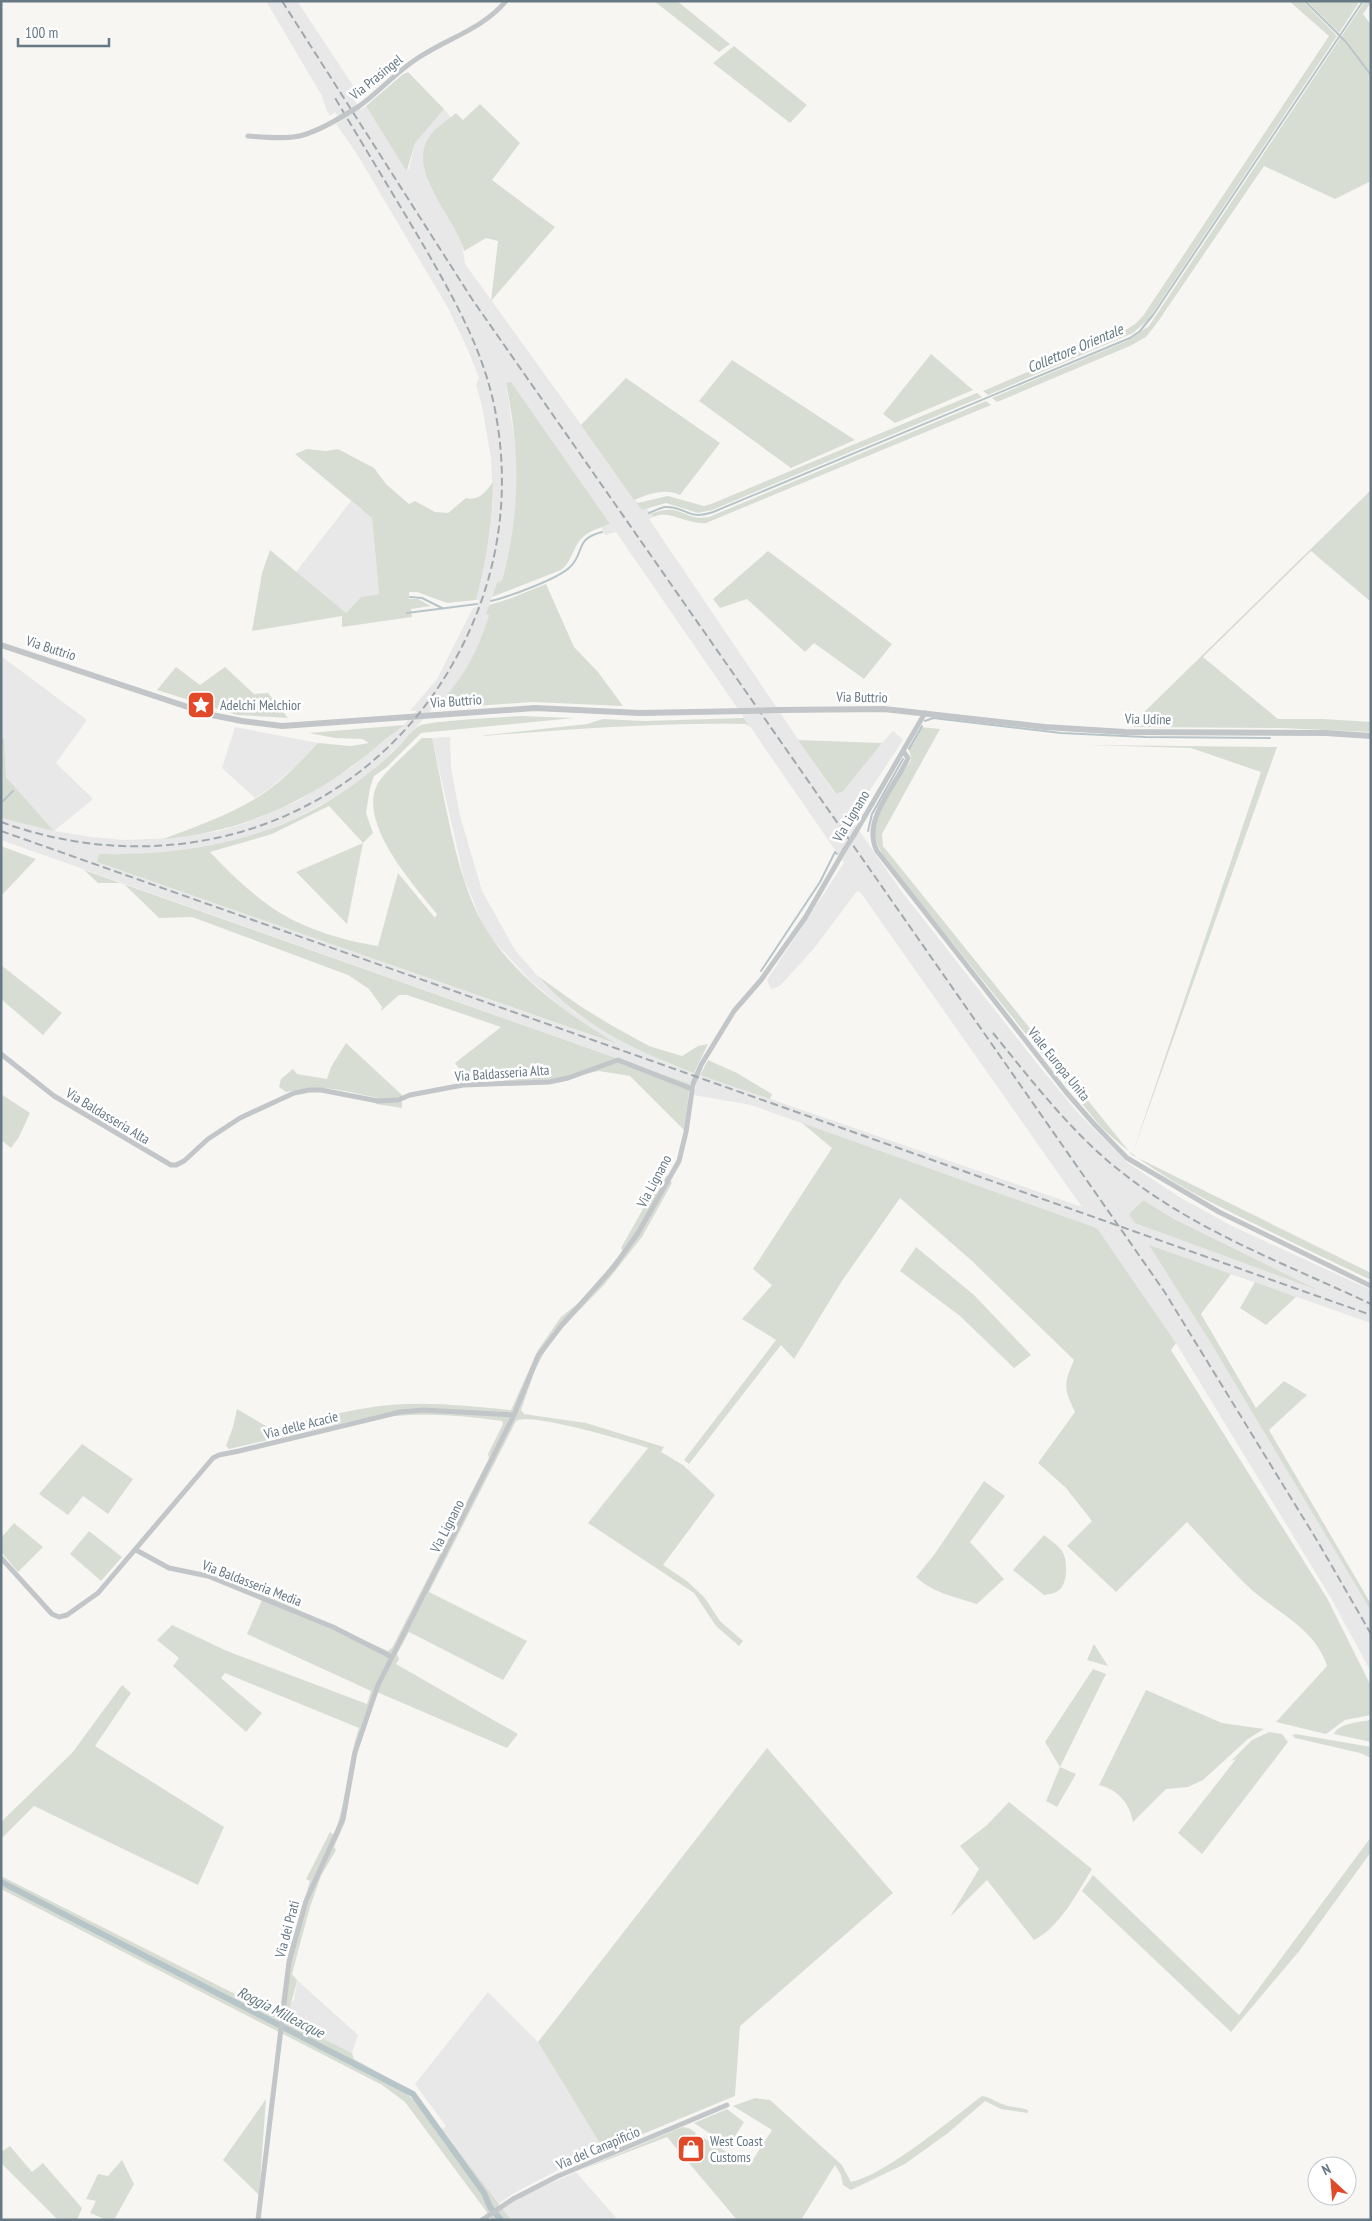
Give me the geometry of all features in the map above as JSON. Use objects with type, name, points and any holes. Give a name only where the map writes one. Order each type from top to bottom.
[{"type":"street","name":"Via Prasingel","points":[[248,136],[294,138],[320,130],[358,107],[416,59],[482,23],[496,13],[506,1]]},
{"type":"street","name":"Via Buttrio","points":[[1,644],[174,703],[229,718],[282,726],[535,708],[640,713],[884,709],[925,712]]},
{"type":"street","name":"Via Udine","points":[[925,712],[1045,727],[1126,732],[1326,733],[1371,736]]},
{"type":"street","name":"Via Lignano","points":[[392,1658],[514,1415],[538,1356],[561,1326],[613,1268],[638,1233],[673,1172],[683,1147],[692,1088],[699,1070],[715,1041],[742,1000],[760,982],[805,918],[925,712]]},
{"type":"street","name":"Viale Europa Unita","points":[[903,751],[908,758],[874,821],[872,834],[877,851],[1028,1045],[1094,1124],[1131,1161],[1186,1194],[1218,1212],[1371,1286]]},
{"type":"street","name":"Via Baldasseria Alta","points":[[1,1054],[54,1096],[171,1164],[176,1165],[184,1161],[215,1134],[240,1118],[278,1099],[309,1090],[378,1101],[398,1100],[410,1095],[463,1085],[549,1082],[568,1078],[618,1060],[692,1088]]},
{"type":"street","name":"Via delle Acacie","points":[[136,1550],[213,1458],[219,1454],[239,1452],[400,1412],[423,1410],[514,1415]]},
{"type":"street","points":[[1,1558],[52,1614],[60,1617],[73,1612],[98,1593],[136,1550]]},
{"type":"street","name":"Via Baldasseria Media","points":[[136,1550],[170,1568],[208,1576],[333,1627],[392,1658]]},
{"type":"street","name":"Via dei Prati","points":[[258,2220],[289,1962],[306,1901],[343,1819],[355,1752],[378,1685],[392,1658]]},
{"type":"street","name":"Via del Canapificio","points":[[482,2220],[497,2209],[558,2176],[727,2106]]},
{"type":"shaded area","points":[[266,1],[297,1],[360,96],[354,100],[360,110],[366,106],[405,169],[409,169],[415,143],[429,124],[444,109],[451,118],[428,139],[425,147],[424,168],[430,186],[461,238],[465,264],[642,509],[647,508],[653,517],[649,519],[835,794],[893,731],[903,740],[851,819],[902,892],[1079,1114],[1128,1163],[1181,1198],[1232,1226],[1371,1290],[1371,1323],[1150,1246],[1209,1340],[1371,1611],[1371,1672],[1331,1598],[1176,1343],[1097,1228],[751,1105],[694,1095],[696,1086],[1,840],[1,818],[53,830],[6,777],[4,739],[1,736],[1,656],[87,720],[56,763],[93,799],[54,831],[125,840],[176,838],[219,831],[246,823],[298,801],[352,767],[395,730],[400,729],[417,711],[410,711],[437,679],[473,608],[477,607],[479,600],[476,600],[490,534],[493,501],[491,458],[482,406],[476,385],[479,378],[448,308],[357,154],[336,124],[341,121],[335,112],[330,116],[322,96]],"holes":[[[506,384],[610,525],[601,527],[605,535],[616,532],[844,863],[767,980],[771,989],[780,986],[815,947],[857,891],[861,893],[1082,1207],[670,1064],[633,1047],[575,1013],[548,988],[515,950],[482,891],[460,816],[451,768],[450,737],[432,738],[464,878],[482,923],[493,940],[531,981],[572,1016],[613,1043],[97,862],[99,854],[164,854],[225,844],[256,835],[298,817],[340,794],[367,775],[408,737],[457,684],[466,672],[480,644],[489,615],[486,614],[497,583],[502,580],[513,536],[518,463]],[[1143,1200],[1174,1219],[1312,1287],[1129,1214]]]},
{"type":"shaded area","points":[[654,1],[677,1],[730,44],[719,52]]},
{"type":"shaded area","points":[[1289,1],[1303,1],[1337,36],[1148,320],[1133,333],[988,395],[983,391],[1124,331],[1143,316],[1329,36]]},
{"type":"shaded area","points":[[1307,1],[1360,1],[1339,33]]},
{"type":"shaded area","points":[[1365,1],[1371,2],[1363,14],[1371,25],[1371,73],[1345,42],[1371,76],[1371,181],[1335,199],[1264,166],[1146,337],[1130,346],[997,402],[992,398],[1127,341],[1149,326]]},
{"type":"shaded area","points":[[734,46],[807,105],[790,123],[713,63]]},
{"type":"shaded area","points":[[408,72],[444,109],[415,143],[407,170],[366,106]]},
{"type":"shaded area","points":[[480,104],[520,143],[492,180],[555,227],[491,301],[498,241],[486,238],[464,251],[459,237],[427,177],[423,162],[424,147],[432,133],[456,113],[463,120]]},
{"type":"shaded area","points":[[931,354],[973,390],[895,423],[883,414]]},
{"type":"shaded area","points":[[732,360],[855,440],[791,468],[699,401]]},
{"type":"shaded area","points":[[626,378],[720,443],[680,495],[663,492],[634,500],[581,425]]},
{"type":"shaded area","points":[[511,382],[610,524],[584,536],[578,543],[568,563],[561,570],[492,597],[497,583],[502,580],[513,530],[516,458],[511,408],[506,383]]},
{"type":"shaded area","points":[[977,393],[982,397],[712,510],[698,513],[666,503],[642,510],[637,503],[668,496],[704,506],[711,504]]},
{"type":"shaded area","points":[[986,401],[991,405],[706,523],[692,522],[666,515],[653,517],[651,514],[669,510],[694,517],[709,517]]},
{"type":"shaded area","points":[[307,449],[326,451],[338,449],[374,468],[386,484],[409,504],[415,501],[435,512],[448,513],[466,498],[479,497],[493,482],[488,542],[476,600],[447,603],[417,592],[409,592],[409,599],[418,599],[431,606],[411,609],[412,617],[342,627],[342,616],[252,631],[262,573],[270,550],[346,613],[361,597],[379,594],[372,518],[295,454]]},
{"type":"shaded area","points":[[1371,490],[1371,602],[1311,551],[1203,657],[1278,719],[1371,722],[1371,732],[1280,728],[1134,727],[1133,724],[1136,720]]},
{"type":"shaded area","points":[[351,501],[372,518],[379,594],[361,597],[346,613],[296,572]]},
{"type":"shaded area","points":[[768,551],[892,644],[864,679],[814,643],[805,652],[747,599],[720,608],[713,599]]},
{"type":"shaded area","points":[[546,584],[574,647],[598,672],[623,706],[532,702],[435,709],[454,686],[474,654],[489,615],[486,614],[489,605]]},
{"type":"shaded area","points":[[176,667],[200,685],[225,667],[254,694],[268,693],[288,718],[237,715],[157,690]]},
{"type":"shaded area","points":[[521,716],[574,718],[421,733],[387,767],[374,776],[366,813],[373,833],[363,843],[329,806],[272,834],[210,852],[250,891],[277,911],[313,929],[352,941],[378,946],[398,873],[435,918],[437,914],[402,870],[381,835],[375,817],[373,800],[377,785],[391,768],[422,738],[432,738],[458,858],[473,904],[483,924],[509,960],[542,992],[579,1020],[617,1044],[97,862],[99,854],[168,852],[234,840],[297,818],[328,802],[357,782],[390,755],[414,730],[424,724]]},
{"type":"shaded area","points":[[744,718],[750,727],[746,724],[679,724],[478,736],[587,724],[603,719],[644,721]]},
{"type":"shaded area","points":[[404,725],[334,779],[281,808],[224,828],[194,835],[163,839],[219,817],[259,797],[283,778],[318,743],[351,746],[369,743],[362,739],[335,738],[309,733]]},
{"type":"shaded area","points":[[235,727],[318,743],[297,765],[255,798],[222,768]]},
{"type":"shaded area","points":[[921,727],[940,729],[882,834],[883,846],[1128,1150],[1100,1126],[897,874],[876,841],[875,831],[881,810],[911,760],[908,748]]},
{"type":"shaded area","points":[[1,736],[4,739],[6,777],[54,831],[1,818]]},
{"type":"shaded area","points":[[798,740],[882,743],[843,791],[836,794]]},
{"type":"shaded area","points":[[1087,745],[1277,747],[1132,1154],[1261,772],[1191,748]]},
{"type":"shaded area","points":[[363,843],[347,924],[296,872]]},
{"type":"shaded area","points":[[1,846],[36,859],[1,896]]},
{"type":"shaded area","points":[[84,870],[121,883],[98,883]]},
{"type":"shaded area","points":[[124,884],[690,1084],[684,1130],[630,1076],[599,1071],[559,1079],[523,1082],[474,1081],[460,1070],[455,1063],[501,1027],[407,995],[399,995],[381,1011],[382,1007],[369,989],[348,975],[192,917],[159,918]]},
{"type":"shaded area","points":[[1,965],[62,1013],[43,1035],[1,999]]},
{"type":"shaded area","points":[[538,976],[580,1006],[649,1046],[682,1056],[698,1046],[708,1044],[694,1073],[651,1055],[609,1034],[571,1008]]},
{"type":"shaded area","points":[[346,1043],[402,1095],[402,1108],[376,1104],[378,1098],[332,1089],[310,1088],[286,1092],[279,1087],[281,1079],[293,1069],[297,1074],[327,1079],[331,1067]]},
{"type":"shaded area","points":[[708,1060],[737,1073],[772,1094],[770,1099],[700,1075]]},
{"type":"shaded area","points":[[1,1094],[30,1113],[19,1137],[11,1148],[1,1140]]},
{"type":"shaded area","points":[[802,1123],[1097,1228],[1176,1343],[1171,1350],[1327,1598],[1371,1686],[1371,1715],[1345,1720],[1326,1734],[1276,1722],[1327,1666],[1322,1653],[1315,1642],[1296,1624],[1253,1591],[1187,1522],[1116,1592],[1067,1546],[1092,1521],[1066,1488],[1038,1463],[1075,1412],[1066,1387],[1074,1360],[972,1261],[900,1198],[842,1281],[794,1359],[781,1345],[689,1464],[684,1460],[776,1340],[742,1319],[772,1285],[753,1269],[832,1148]]},
{"type":"shaded area","points":[[1138,1158],[1371,1273],[1371,1280],[1215,1204],[1174,1182]]},
{"type":"shaded area","points":[[667,1175],[672,1183],[642,1237],[604,1285],[563,1327],[545,1351],[535,1370],[521,1410],[524,1414],[586,1423],[664,1447],[661,1452],[683,1465],[715,1495],[663,1565],[687,1581],[704,1597],[720,1621],[743,1641],[739,1646],[716,1626],[694,1593],[588,1523],[648,1448],[601,1434],[540,1420],[525,1419],[516,1421],[429,1592],[527,1641],[503,1680],[409,1632],[397,1654],[399,1659],[396,1664],[518,1734],[507,1748],[377,1692],[356,1758],[345,1822],[334,1847],[336,1850],[321,1876],[310,1907],[292,1974],[297,1980],[288,2021],[352,2053],[354,2059],[410,2090],[407,2094],[417,2103],[448,2148],[453,2144],[511,2220],[489,2220],[491,2218],[405,2102],[382,2085],[1,1889],[1,1876],[279,2016],[288,1955],[310,1881],[306,1879],[330,1832],[334,1835],[342,1808],[359,1728],[225,1673],[221,1678],[262,1713],[246,1732],[173,1666],[179,1658],[157,1640],[172,1625],[227,1651],[367,1704],[371,1691],[247,1634],[262,1600],[213,1579],[207,1568],[388,1651],[392,1648],[489,1458],[488,1454],[503,1424],[502,1421],[462,1416],[396,1416],[395,1411],[229,1449],[226,1446],[237,1409],[271,1429],[348,1411],[390,1405],[442,1404],[511,1410],[538,1350],[561,1317],[581,1301],[623,1251],[621,1248],[652,1193],[656,1194]]},
{"type":"shaded area","points":[[1143,1200],[1174,1219],[1318,1290],[1135,1223],[1129,1214]]},
{"type":"shaded area","points":[[1149,1245],[1231,1274],[1201,1314],[1256,1408],[1284,1381],[1307,1395],[1269,1430],[1371,1604],[1371,1611],[1209,1340]]},
{"type":"shaded area","points":[[916,1247],[974,1295],[1031,1355],[1014,1368],[960,1316],[900,1271]]},
{"type":"shaded area","points":[[1255,1282],[1296,1297],[1266,1325],[1240,1308]]},
{"type":"shaded area","points":[[82,1444],[133,1479],[108,1514],[83,1496],[68,1515],[39,1494]]},
{"type":"shaded area","points":[[984,1481],[1005,1496],[970,1542],[1004,1579],[977,1604],[937,1591],[916,1577],[934,1555]]},
{"type":"shaded area","points":[[14,1523],[43,1547],[18,1572],[1,1552],[1,1538]]},
{"type":"shaded area","points":[[89,1531],[122,1557],[101,1581],[70,1554]]},
{"type":"shaded area","points":[[1044,1535],[1062,1551],[1066,1571],[1062,1587],[1054,1593],[1044,1595],[1013,1570]]},
{"type":"shaded area","points":[[1094,1644],[1108,1666],[1087,1660]]},
{"type":"shaded area","points":[[1093,1669],[1106,1674],[1060,1767],[1045,1742]]},
{"type":"shaded area","points":[[122,1685],[131,1693],[95,1746],[224,1827],[198,1885],[34,1806],[1,1839],[1,1822],[72,1753]]},
{"type":"shaded area","points":[[1146,1690],[1222,1723],[1264,1729],[1248,1739],[1203,1780],[1188,1787],[1166,1789],[1133,1822],[1129,1808],[1122,1798],[1112,1790],[1099,1785]]},
{"type":"shaded area","points":[[1371,1720],[1371,1742],[1334,1734],[1340,1727],[1345,1725]]},
{"type":"shaded area","points":[[1269,1732],[1282,1734],[1288,1742],[1202,1854],[1178,1833],[1236,1759],[1231,1761],[1252,1740]]},
{"type":"shaded area","points":[[1296,1734],[1371,1747],[1371,1758],[1360,1753],[1295,1738],[1292,1735]]},
{"type":"shaded area","points":[[767,1748],[893,1893],[740,2026],[735,2096],[604,2150],[538,2042]]},
{"type":"shaded area","points":[[1060,1767],[1076,1774],[1057,1807],[1046,1801]]},
{"type":"shaded area","points":[[1009,1802],[1092,1869],[1060,1918],[1052,1927],[1034,1940],[987,1880],[950,1917],[979,1869],[960,1846],[987,1825]]},
{"type":"shaded area","points":[[1371,1837],[1371,1852],[1300,1950],[1231,2032],[1082,1891],[1093,1875],[1239,2015]]},
{"type":"shaded area","points":[[297,1980],[358,2035],[352,2053],[287,2021],[290,2004],[294,2000]]},
{"type":"shaded area","points":[[488,1992],[538,2042],[604,2150],[581,2158],[514,2193],[498,2204],[441,2130],[446,2126],[415,2084]]},
{"type":"shaded area","points":[[982,2096],[1011,2107],[1023,2108],[1028,2110],[1028,2113],[1001,2109],[985,2101],[948,2133],[905,2164],[851,2190],[843,2185],[841,2175],[835,2165],[801,2220],[737,2220],[667,2137],[576,2172],[682,2127],[689,2128],[696,2133],[685,2150],[692,2155],[704,2138],[749,2166],[772,2130],[733,2106],[755,2098],[770,2100],[842,2165],[851,2182],[866,2177],[900,2158]]},
{"type":"shaded area","points":[[266,2099],[259,2195],[223,2160]]},
{"type":"shaded area","points":[[727,2109],[744,2122],[729,2146],[694,2123]]},
{"type":"shaded area","points":[[10,2146],[32,2172],[43,2163],[82,2208],[77,2220],[58,2220],[1,2163],[1,2152]]},
{"type":"shaded area","points":[[122,2160],[134,2184],[114,2220],[107,2220],[90,2213],[96,2201],[86,2199],[98,2174],[108,2176]]},
{"type":"shaded area","points":[[576,2172],[618,2220],[511,2220],[502,2209],[522,2196]]},
{"type":"waterway","name":"Collettore Orientale","points":[[1305,1],[1346,42],[1371,75]]},
{"type":"waterway","name":"Collettore Orientale","points":[[649,513],[665,507],[672,507],[697,515],[713,512],[1130,338],[1140,331],[1153,315],[1363,1]]},
{"type":"waterway","name":"Collettore Orientale","points":[[491,601],[532,587],[564,572],[575,562],[587,538],[602,532]]},
{"type":"waterway","points":[[410,597],[422,598],[442,608]]},
{"type":"waterway","name":"Collettore Orientale","points":[[407,613],[477,604]]},
{"type":"waterway","points":[[925,721],[933,718],[1061,733],[1145,737],[1270,738]]},
{"type":"waterway","points":[[909,749],[922,726]]},
{"type":"waterway","points":[[868,831],[872,814],[903,759]]},
{"type":"waterway","name":"Collettore Orientale","points":[[1,803],[13,791]]},
{"type":"waterway","points":[[761,971],[820,882],[835,852],[837,854]]},
{"type":"waterway","name":"Roggia Milleacque","points":[[1,1882],[413,2094],[484,2193],[490,2207],[501,2220]]},
{"type":"railway","points":[[282,1],[472,299],[1164,1291],[1318,1542],[1371,1634]]},
{"type":"railway","points":[[1,822],[71,841],[140,846],[208,840],[273,821],[333,791],[386,749],[432,697],[468,634],[479,609],[487,583],[499,530],[502,476],[497,421],[492,397],[478,353],[459,310],[425,248],[334,96]]},
{"type":"railway","points":[[1,831],[1371,1315]]},
{"type":"railway","points":[[993,1033],[1071,1126],[1106,1159],[1152,1195],[1243,1246],[1371,1304]]},
{"type":"place","name":"Adelchi Melchior","points":[[201,705]]},
{"type":"place","name":"West Coast Customs","points":[[691,2149]]}]
